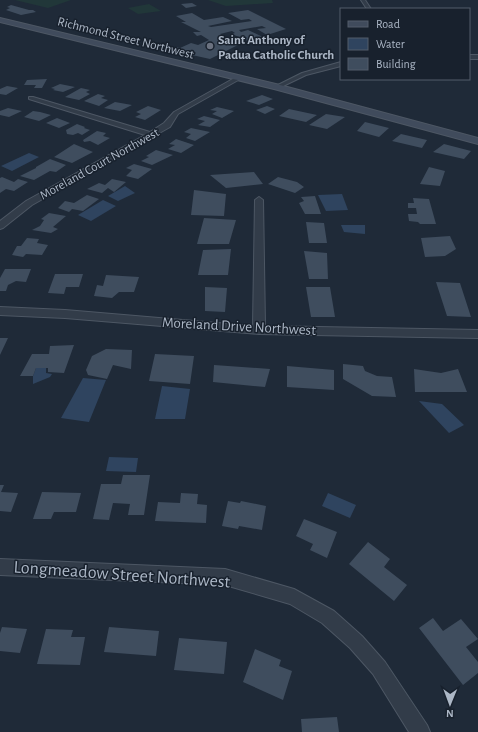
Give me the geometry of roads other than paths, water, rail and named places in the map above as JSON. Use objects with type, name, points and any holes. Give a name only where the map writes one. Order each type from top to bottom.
[{"type":"street","name":"Richmond Street Northwest","points":[[0,20],[277,87],[478,141]]},
{"type":"street","points":[[277,87],[304,74],[340,64]]},
{"type":"street","name":"Moreland Court Northwest","points":[[0,226],[29,203],[151,135],[167,125],[176,113],[238,78]]},
{"type":"street","points":[[31,98],[151,135]]},
{"type":"street","points":[[259,200],[259,330]]},
{"type":"street","name":"Moreland Drive Northwest","points":[[0,311],[74,315],[259,330],[478,334]]},
{"type":"street","name":"Longmeadow Street Northwest","points":[[0,567],[225,577],[294,597],[328,617],[356,642],[381,670],[420,732]]},
{"type":"water","points":[[29,153],[39,157],[12,171],[1,166]]},
{"type":"water","points":[[125,186],[135,193],[118,201],[108,196]]},
{"type":"water","points":[[342,194],[348,210],[326,211],[318,195]]},
{"type":"water","points":[[103,200],[116,206],[91,221],[78,215]]},
{"type":"water","points":[[341,225],[365,225],[365,234],[344,232]]},
{"type":"water","points":[[36,368],[46,368],[46,373],[52,374],[50,377],[33,384],[33,376]]},
{"type":"water","points":[[83,378],[106,380],[89,422],[61,418]]},
{"type":"water","points":[[162,386],[190,389],[185,419],[155,419]]},
{"type":"water","points":[[419,401],[442,404],[464,425],[449,433]]},
{"type":"water","points":[[109,457],[138,458],[136,472],[106,471]]},
{"type":"water","points":[[328,493],[356,505],[350,518],[322,506]]},
{"type":"place","name":"Saint Anthony of Padua Catholic Church","points":[[210,46]]}]
